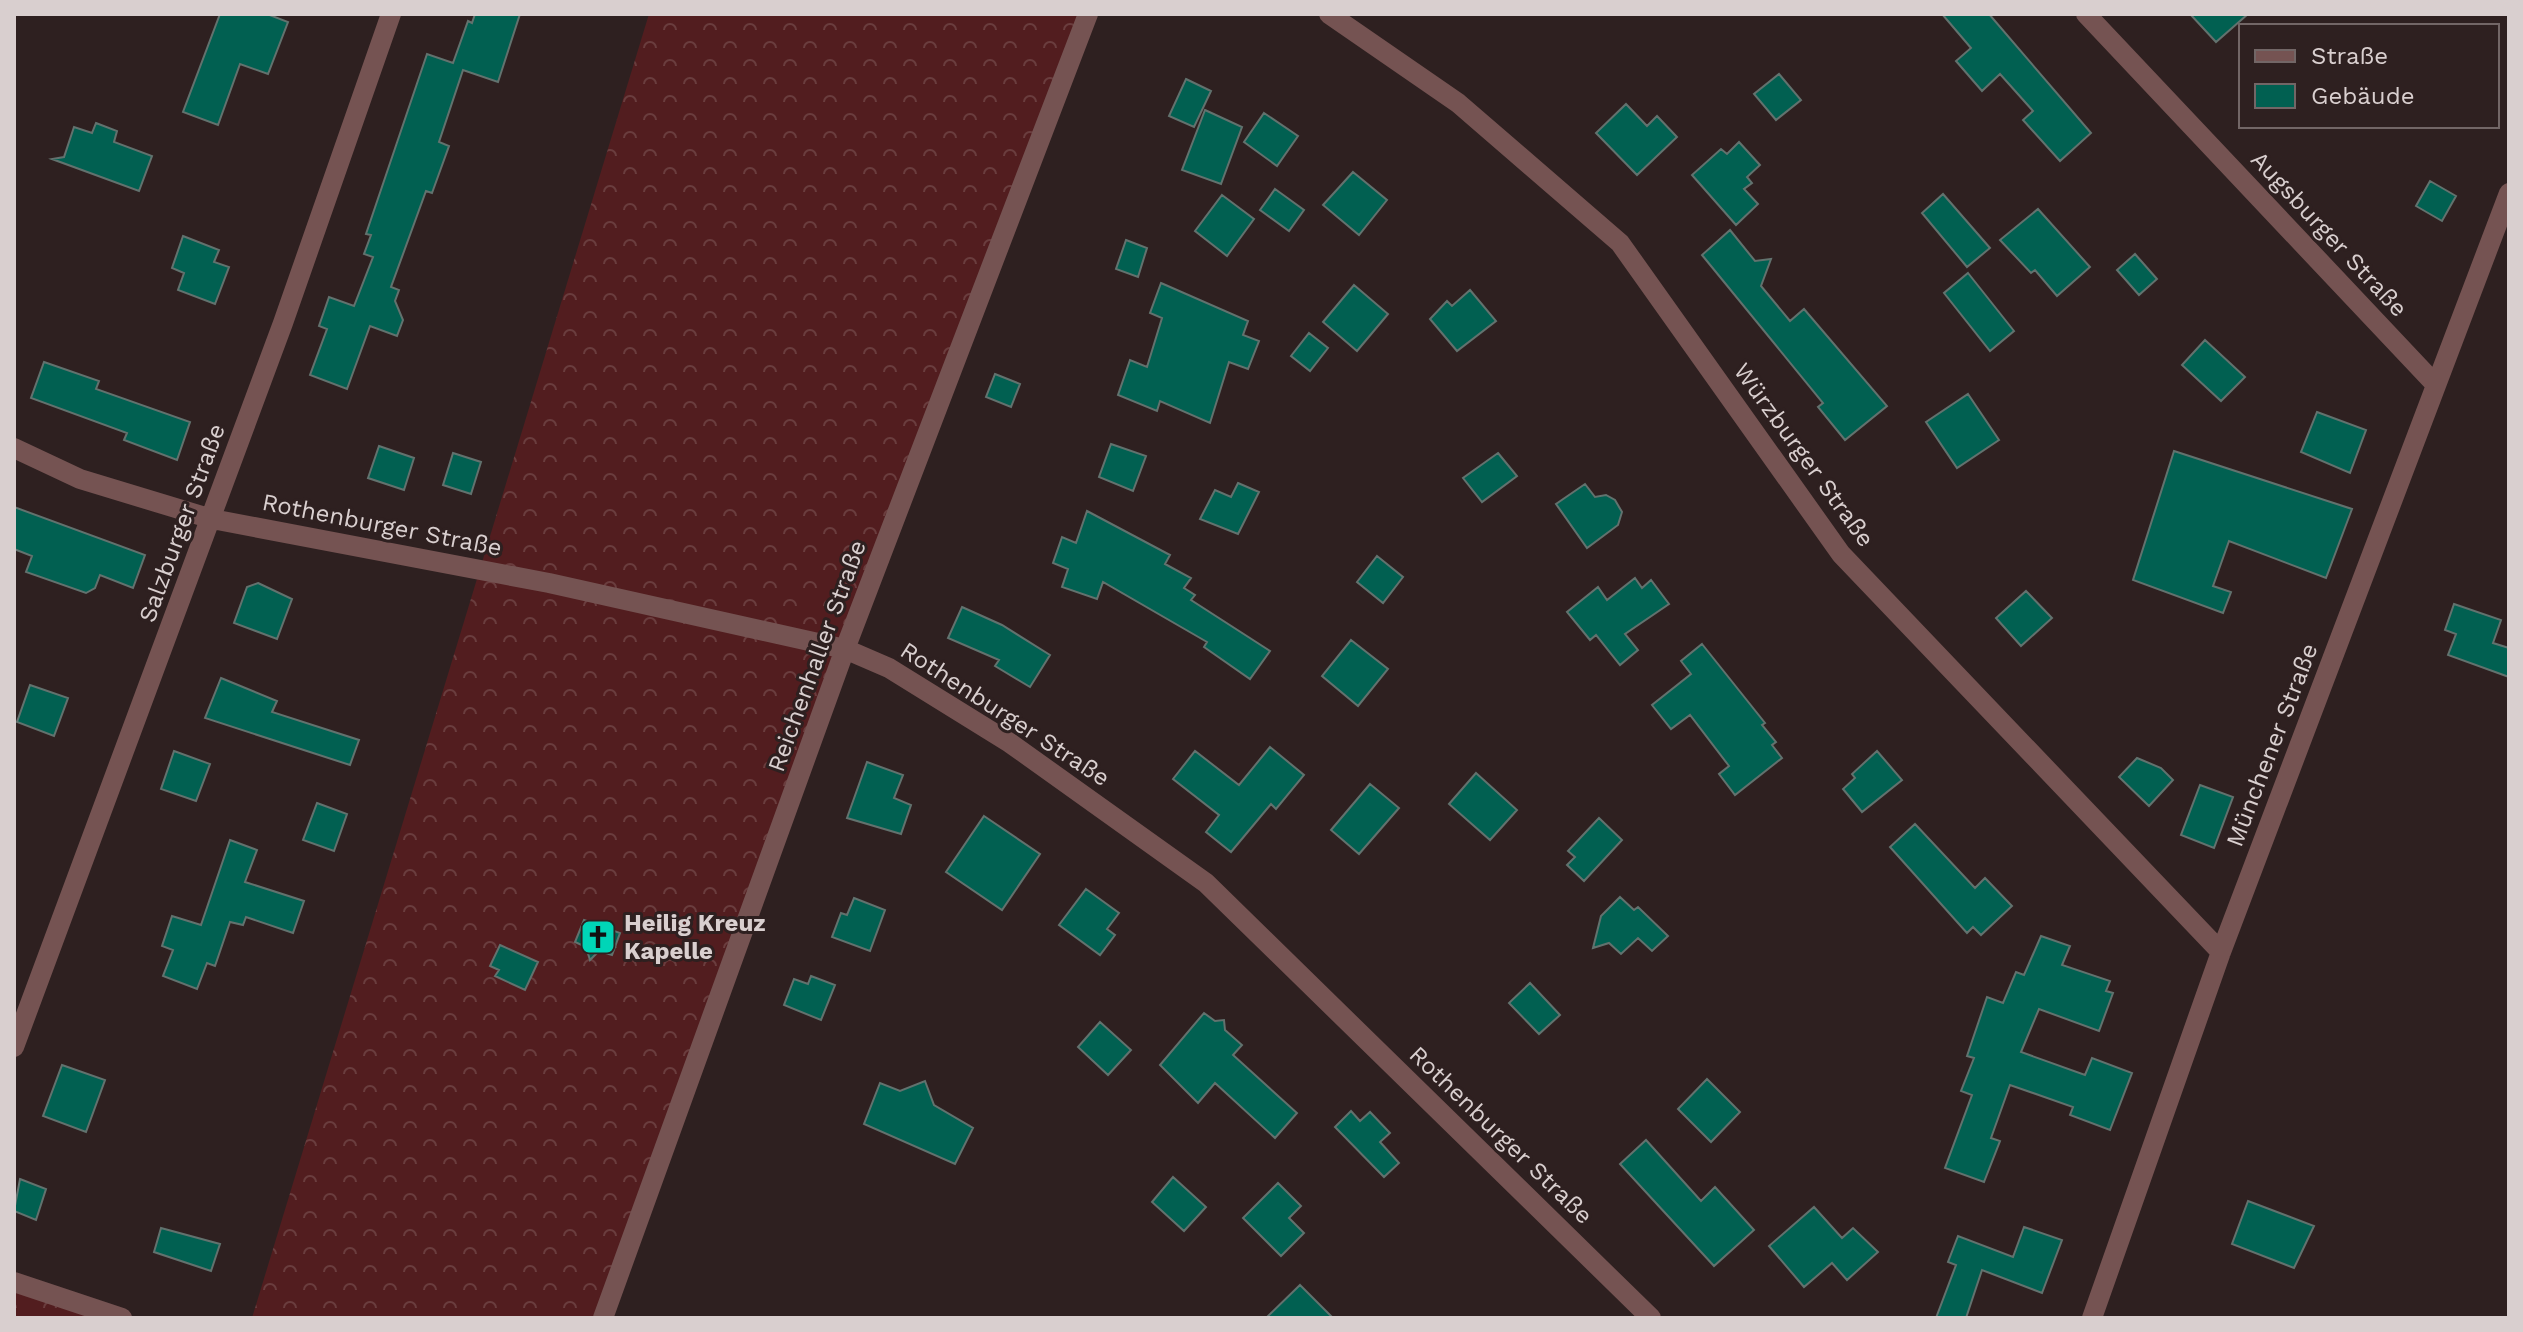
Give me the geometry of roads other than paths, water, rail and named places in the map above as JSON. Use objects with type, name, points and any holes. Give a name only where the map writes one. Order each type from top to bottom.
[{"type":"street","name":"Salzburger Straße","points":[[14,1047],[212,519],[391,14]]},
{"type":"street","name":"Reichenhaller Straße","points":[[603,1318],[845,649],[1088,14]]},
{"type":"street","name":"Würzburger Straße","points":[[1329,14],[1458,103],[1620,243],[1841,554],[2221,952]]},
{"type":"street","name":"Augsburger Straße","points":[[2086,14],[2436,385]]},
{"type":"street","name":"Münchener Straße","points":[[2092,1318],[2221,952],[2509,193]]},
{"type":"street","name":"Rothenburger Straße","points":[[14,448],[80,479],[212,519],[549,583],[845,649],[889,668],[1010,743],[1206,883],[1651,1318]]},
{"type":"street","points":[[14,1282],[122,1318]]},
{"type":"place","name":"Heilig Kreuz Kapelle","points":[[598,937]]}]
